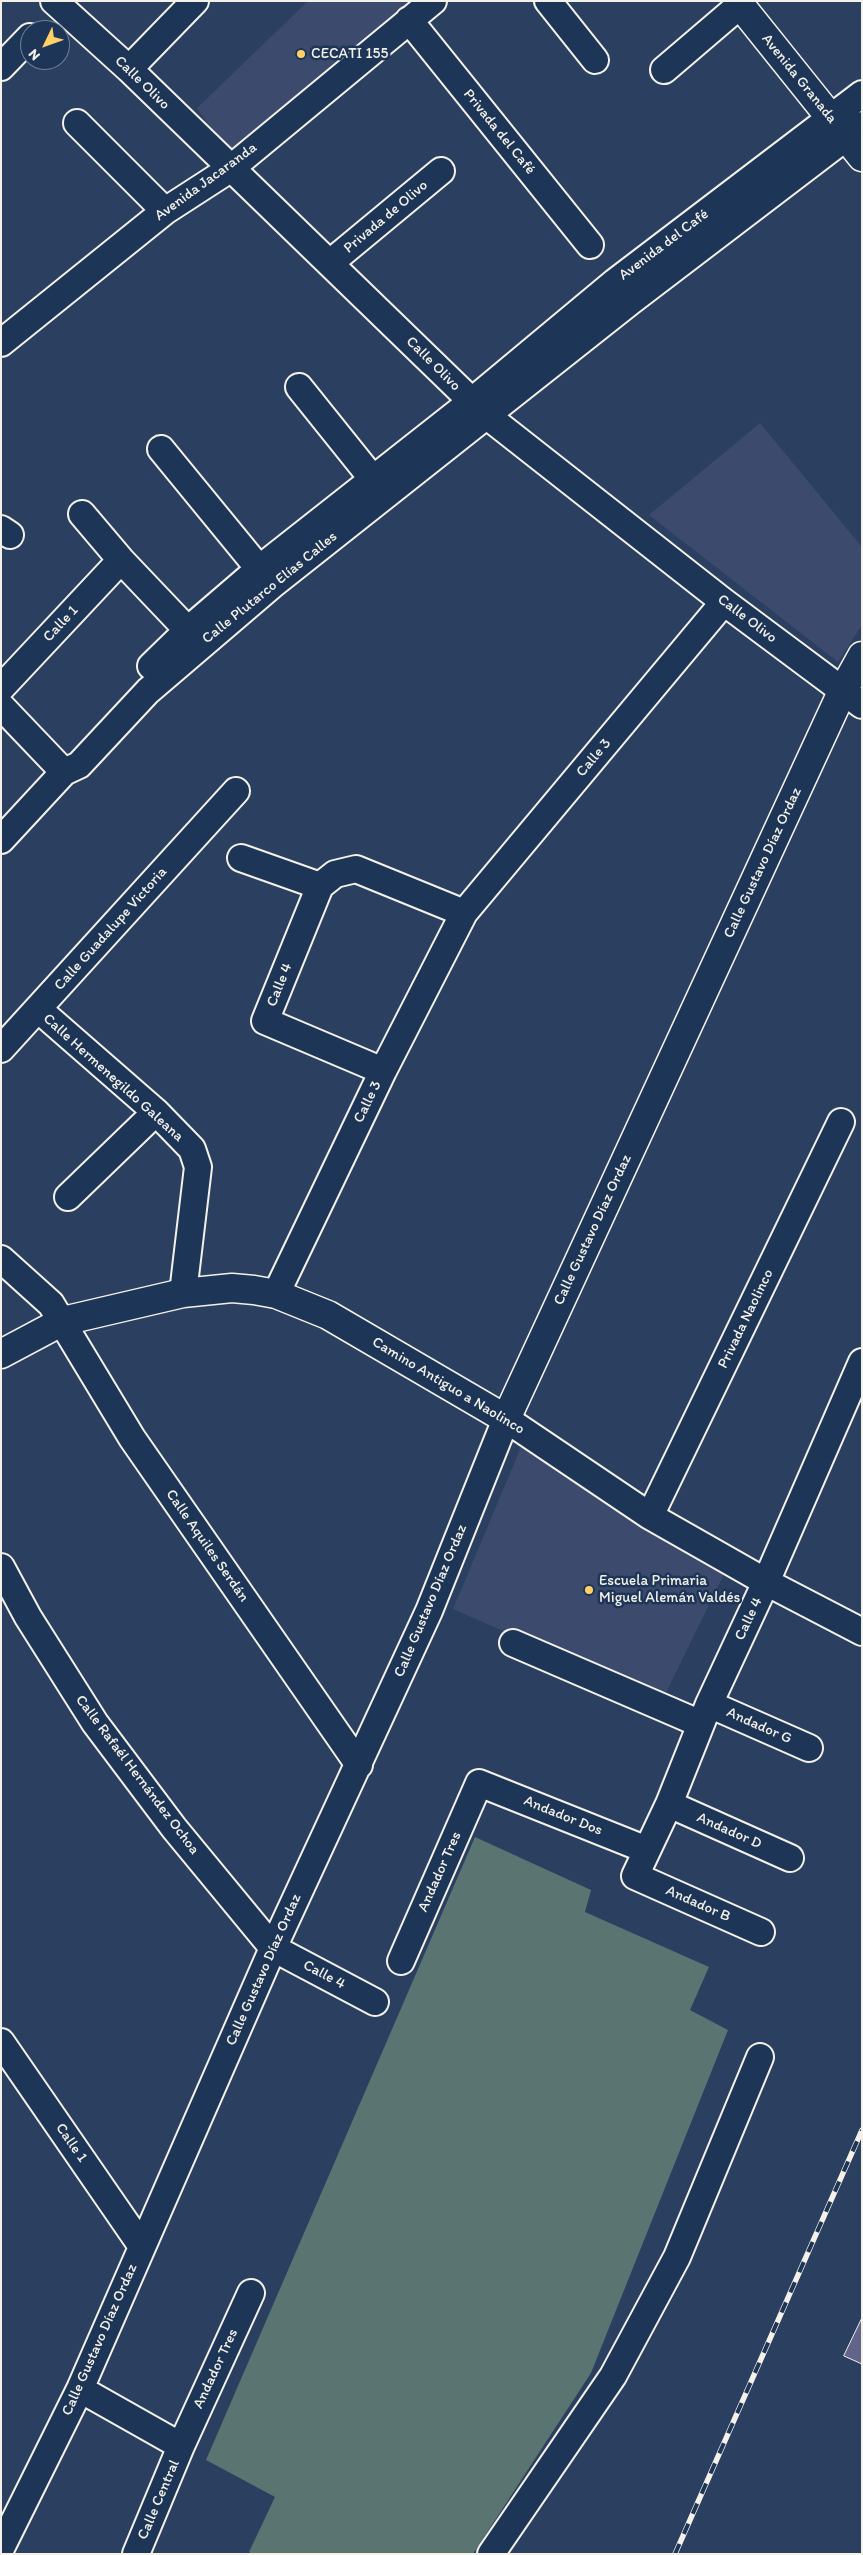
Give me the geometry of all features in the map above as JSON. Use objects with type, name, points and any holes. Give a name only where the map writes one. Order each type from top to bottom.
[{"type":"main road","name":"Avenida Granada","points":[[738,3],[850,135]]},
{"type":"main road","name":"Calle Gustavo Díaz Ordaz","points":[[506,1419],[852,699],[862,656]]},
{"type":"main road","name":"Camino Antiguo a Naolinco","points":[[1,1354],[63,1321],[183,1292],[232,1288],[276,1294],[328,1315],[506,1419]]},
{"type":"street","points":[[129,70],[195,1]]},
{"type":"street","name":"Avenida Jacaranda","points":[[1,343],[164,211],[230,169],[432,1]]},
{"type":"street","points":[[548,1],[595,60]]},
{"type":"street","points":[[43,20],[56,3]]},
{"type":"street","name":"Calle Olivo","points":[[56,3],[129,70],[330,263],[478,409],[724,602],[852,699]]},
{"type":"street","points":[[664,70],[738,3]]},
{"type":"street","name":"Privada del Café","points":[[409,20],[590,245]]},
{"type":"street","points":[[1,67],[20,47]]},
{"type":"street","name":"Avenida del Café","points":[[478,409],[623,292],[850,135],[862,94]]},
{"type":"street","points":[[77,123],[164,211]]},
{"type":"street","name":"Privada de Olivo","points":[[330,263],[441,171]]},
{"type":"street","points":[[299,387],[372,478]]},
{"type":"street","name":"Calle Plutarco Elías Calles","points":[[1,840],[64,772],[79,765],[195,637],[265,577],[372,478],[478,409]]},
{"type":"street","name":"Calle Plutarco Elías Calles","points":[[265,577],[478,409]]},
{"type":"street","points":[[161,449],[265,577]]},
{"type":"street","points":[[82,514],[121,560],[195,637]]},
{"type":"street","name":"Calle 1","points":[[1,688],[121,560]]},
{"type":"street","name":"Calle 3","points":[[276,1294],[383,1071],[464,913],[724,602]]},
{"type":"street","points":[[1,706],[64,772]]},
{"type":"street","name":"Calle Guadalupe Victoria","points":[[1,1049],[236,791]]},
{"type":"street","points":[[241,858],[320,886],[335,874],[356,869],[464,913]]},
{"type":"street","name":"Calle 4","points":[[320,886],[265,1021],[383,1071]]},
{"type":"street","name":"Calle Hermenegildo Galeana","points":[[38,1010],[156,1112],[192,1149],[198,1167],[183,1292]]},
{"type":"street","points":[[68,1197],[156,1112]]},
{"type":"street","name":"Privada Naolinco","points":[[650,1516],[841,1122]]},
{"type":"street","name":"Calle Aquiles Serdán","points":[[1,1259],[44,1296],[63,1321],[132,1438],[359,1765]]},
{"type":"street","name":"Calle 4","points":[[635,1876],[669,1804],[705,1714],[766,1582],[862,1362]]},
{"type":"street","name":"Camino Antiguo a Naolinco","points":[[506,1419],[650,1516],[766,1582],[862,1632]]},
{"type":"street","name":"Calle Gustavo Díaz Ordaz","points":[[1,2548],[80,2390],[273,1948],[429,1611],[506,1419]]},
{"type":"street","name":"Calle Rafaél Hernández Ochoa","points":[[1,1567],[28,1617],[95,1723],[174,1828],[273,1948]]},
{"type":"street","name":"Andador G","points":[[513,1643],[705,1714],[809,1748]]},
{"type":"street","name":"Andador Dos","points":[[479,1783],[647,1850]]},
{"type":"street","name":"Andador Tres","points":[[401,1961],[479,1783]]},
{"type":"street","name":"Andador D","points":[[669,1804],[790,1858]]},
{"type":"street","name":"Andador B","points":[[635,1876],[761,1932]]},
{"type":"street","name":"Calle 4","points":[[273,1948],[375,2002]]},
{"type":"street","name":"Calle 1","points":[[1,2042],[142,2245]]},
{"type":"street","points":[[490,2554],[613,2376],[677,2256],[760,2057]]},
{"type":"street","name":"Andador Tres","points":[[181,2446],[251,2293]]},
{"type":"street","points":[[80,2390],[181,2446]]},
{"type":"street","name":"Calle Central","points":[[136,2554],[181,2446]]},
{"type":"shaded area","name":"CECATI 155","points":[[308,1],[416,1],[227,153],[197,108]]},
{"type":"shaded area","points":[[760,423],[862,547],[862,625],[838,662],[649,515]]},
{"type":"shaded area","name":"Escuela Primaria Miguel Alemán Valdés","points":[[521,1447],[726,1570],[662,1701],[453,1609]]},
{"type":"green space","points":[[475,1837],[591,1890],[585,1912],[709,1967],[690,2010],[728,2030],[591,2373],[473,2554],[252,2554],[249,2552],[275,2497],[206,2460]]},
{"type":"building","points":[[862,2318],[862,2364],[844,2356]]},
{"type":"railway","points":[[675,2554],[862,2130]]},
{"type":"place","name":"CECATI 155","points":[[301,54]]},
{"type":"place","name":"Escuela Primaria Miguel Alemán Valdés","points":[[589,1590]]}]
